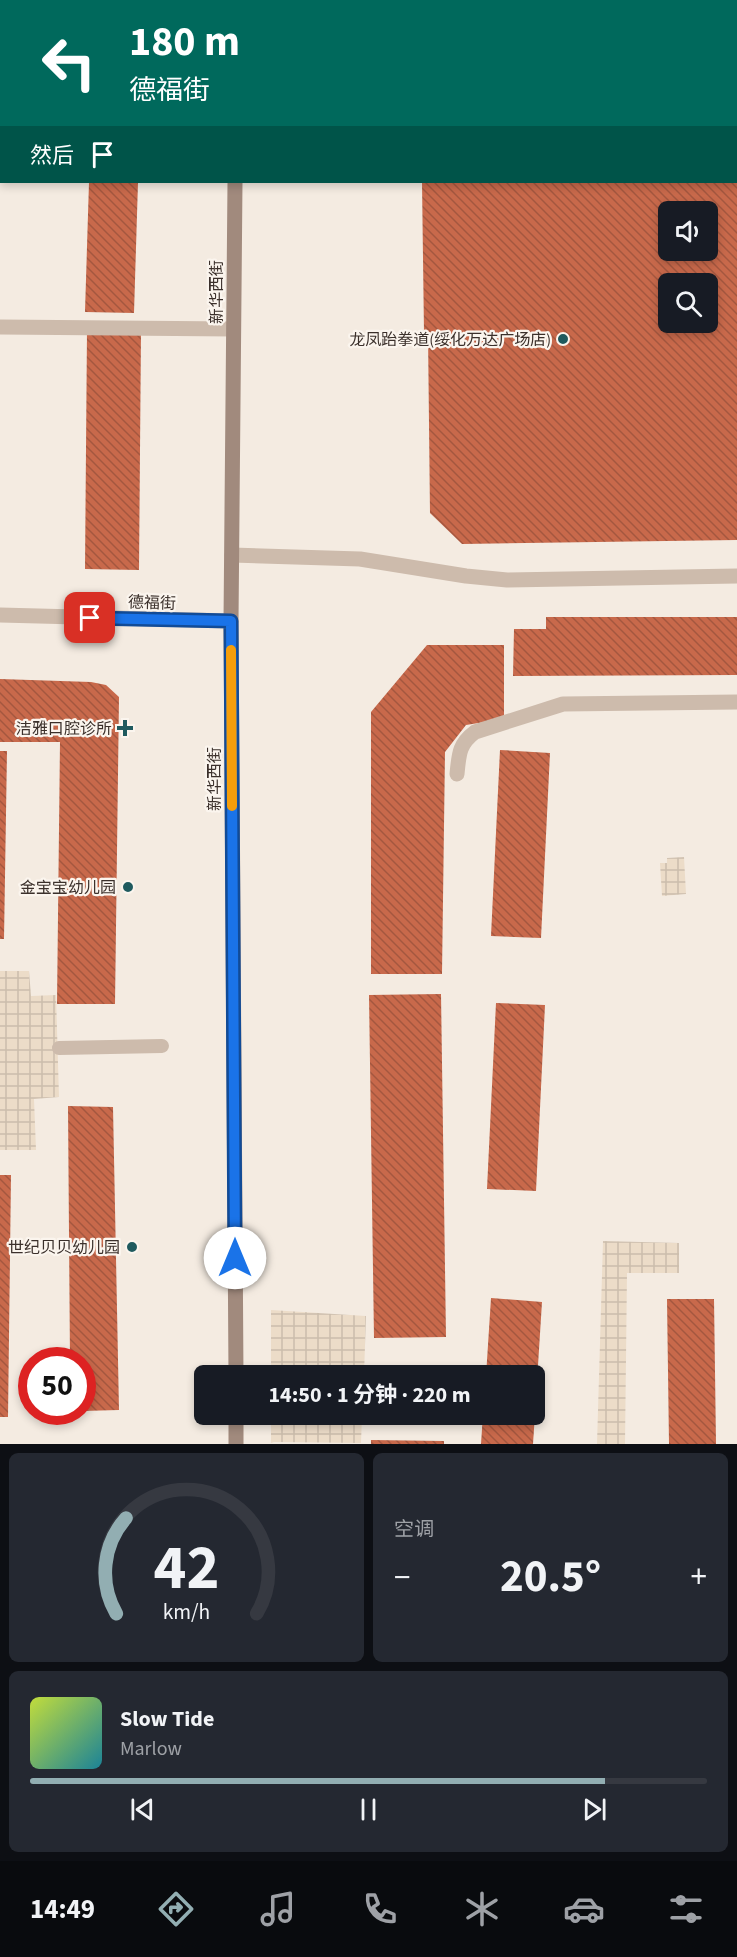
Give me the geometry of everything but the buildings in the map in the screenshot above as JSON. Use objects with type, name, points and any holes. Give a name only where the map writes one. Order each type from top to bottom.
[{"type":"main road","name":"新华西街","points":[[235,183],[231,621],[236,1365]]},
{"type":"main road","points":[[236,1425],[236,1444]]},
{"type":"street","points":[[0,327],[233,329]]},
{"type":"street","points":[[232,555],[360,559],[466,576],[507,580],[737,576]]},
{"type":"street","name":"德福街","points":[[0,615],[231,621]]},
{"type":"street","points":[[457,774],[464,740],[475,732],[563,704],[737,702]]},
{"type":"lane","points":[[59,1048],[162,1046]]},
{"type":"shaded area","points":[[684,857],[686,894],[662,896],[660,863],[667,863],[667,858]]},
{"type":"shaded area","points":[[0,971],[29,971],[31,996],[56,995],[59,1097],[34,1099],[36,1150],[0,1150]]},
{"type":"shaded area","points":[[603,1241],[679,1243],[679,1273],[627,1273],[625,1444],[597,1444]]},
{"type":"shaded area","points":[[271,1310],[366,1316],[364,1365],[271,1365]]},
{"type":"shaded area","points":[[271,1425],[362,1425],[361,1443],[271,1443]]},
{"type":"slow traffic","points":[[231,650],[232,806]]},
{"type":"place","name":"龙凤跆拳道(绥化万达广场店)","points":[[563,339]]},
{"type":"place","name":"洁雅口腔诊所","points":[[125,728]]},
{"type":"place","name":"金宝宝幼儿园","points":[[128,887]]},
{"type":"place","name":"世纪贝贝幼儿园","points":[[132,1247]]},
{"type":"route","points":[[90,618],[231,621],[235,1258]]}]
